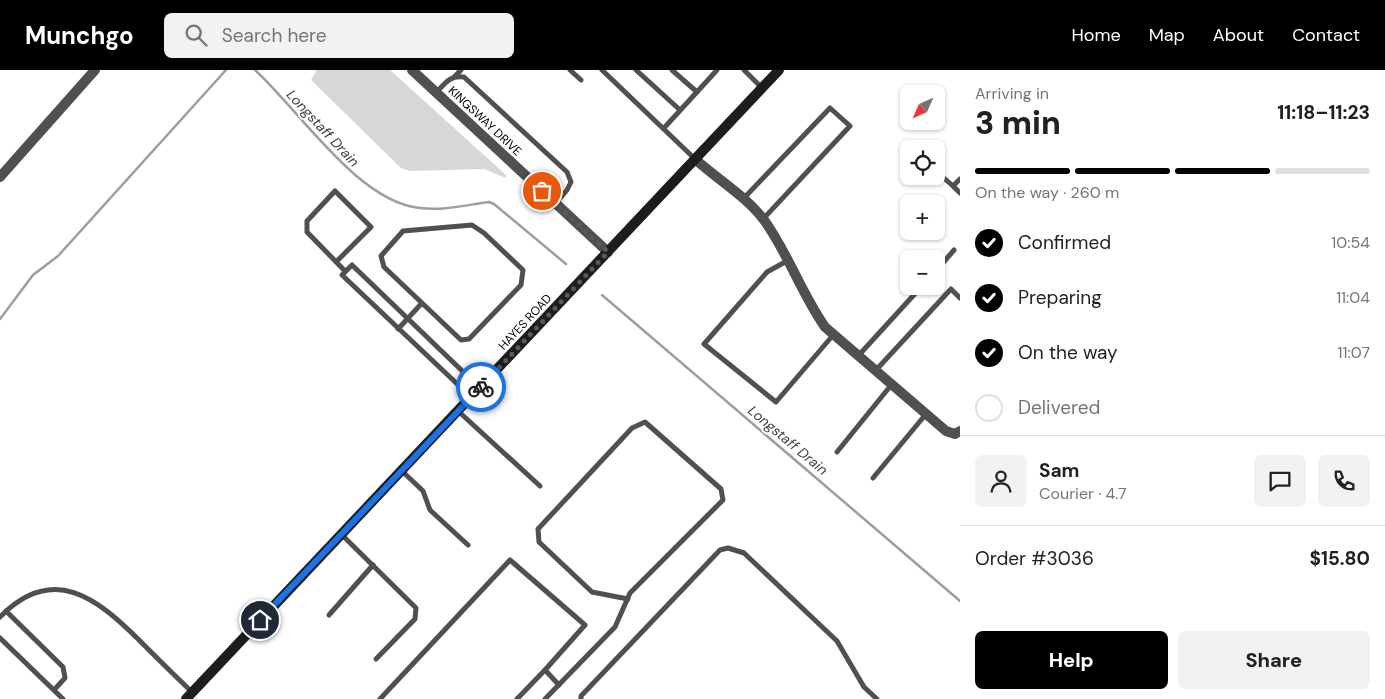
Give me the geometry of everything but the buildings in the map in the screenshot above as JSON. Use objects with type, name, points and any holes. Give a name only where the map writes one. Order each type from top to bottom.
[{"type":"main road","name":"HAYES ROAD","points":[[189,696],[779,70]]},
{"type":"street","points":[[0,177],[95,70]]},
{"type":"street","name":"KINGSWAY DRIVE","points":[[412,70],[608,252]]},
{"type":"street","points":[[695,159],[743,199],[763,219],[810,306],[824,327],[946,431],[958,432]]},
{"type":"lane","points":[[570,70],[581,80]]},
{"type":"lane","points":[[602,70],[695,159]]},
{"type":"lane","points":[[636,70],[680,110]]},
{"type":"lane","points":[[672,70],[697,92]]},
{"type":"lane","points":[[708,70],[713,75]]},
{"type":"lane","points":[[664,128],[717,70]]},
{"type":"lane","points":[[744,70],[762,88]]},
{"type":"lane","points":[[436,93],[446,81],[458,72],[464,77],[567,172],[571,182],[568,190],[556,203]]},
{"type":"lane","points":[[743,199],[830,108],[850,126],[763,219]]},
{"type":"lane","points":[[945,179],[960,193]]},
{"type":"lane","points":[[953,186],[960,179]]},
{"type":"lane","points":[[336,262],[371,226],[335,191],[307,221],[307,232],[336,262],[345,271]]},
{"type":"lane","points":[[472,225],[484,233],[523,270],[521,285],[469,339],[461,340],[422,303],[384,267],[380,256],[403,231],[472,225]]},
{"type":"lane","points":[[945,260],[954,250]]},
{"type":"lane","points":[[787,261],[767,272],[704,344],[776,402],[836,336]]},
{"type":"lane","points":[[471,398],[342,275],[345,271],[352,265],[480,388]]},
{"type":"lane","points":[[876,370],[951,289],[960,298]]},
{"type":"lane","points":[[859,355],[914,295]]},
{"type":"lane","points":[[398,329],[422,303]]},
{"type":"lane","points":[[837,452],[892,384]]},
{"type":"lane","points":[[458,411],[540,486]]},
{"type":"lane","points":[[873,478],[926,414]]},
{"type":"lane","points":[[545,699],[615,627],[628,599],[630,593],[723,500],[721,489],[646,422],[632,428],[538,529],[539,542],[592,592],[628,599]]},
{"type":"lane","points":[[402,471],[423,491],[430,510],[468,546]]},
{"type":"lane","points":[[341,534],[416,608],[415,619],[376,659]]},
{"type":"lane","points":[[581,699],[720,550],[728,548],[744,554],[837,641],[864,688],[876,699]]},
{"type":"lane","points":[[380,699],[510,560],[585,625],[517,699]]},
{"type":"lane","points":[[329,614],[373,564]]},
{"type":"lane","points":[[0,617],[25,597],[47,590],[61,590],[87,596],[109,611],[189,696]]},
{"type":"lane","points":[[6,611],[63,667],[65,678],[54,690]]},
{"type":"lane","points":[[0,638],[63,699]]},
{"type":"lane","points":[[545,670],[559,685]]},
{"type":"shaded area","points":[[317,70],[390,70],[506,175],[506,178],[484,169],[410,171],[401,168],[311,80]]},
{"type":"waterway","points":[[0,319],[33,275],[58,256],[226,70]]},
{"type":"waterway","name":"Longstaff Drain","points":[[255,70],[331,152],[352,173],[374,190],[397,202],[429,209],[489,202],[494,204],[566,264]]},
{"type":"waterway","name":"Longstaff Drain","points":[[602,295],[960,601]]},
{"type":"way so far","points":[[481,387],[608,252],[542,191]]},
{"type":"route","points":[[260,620],[481,387]]}]
